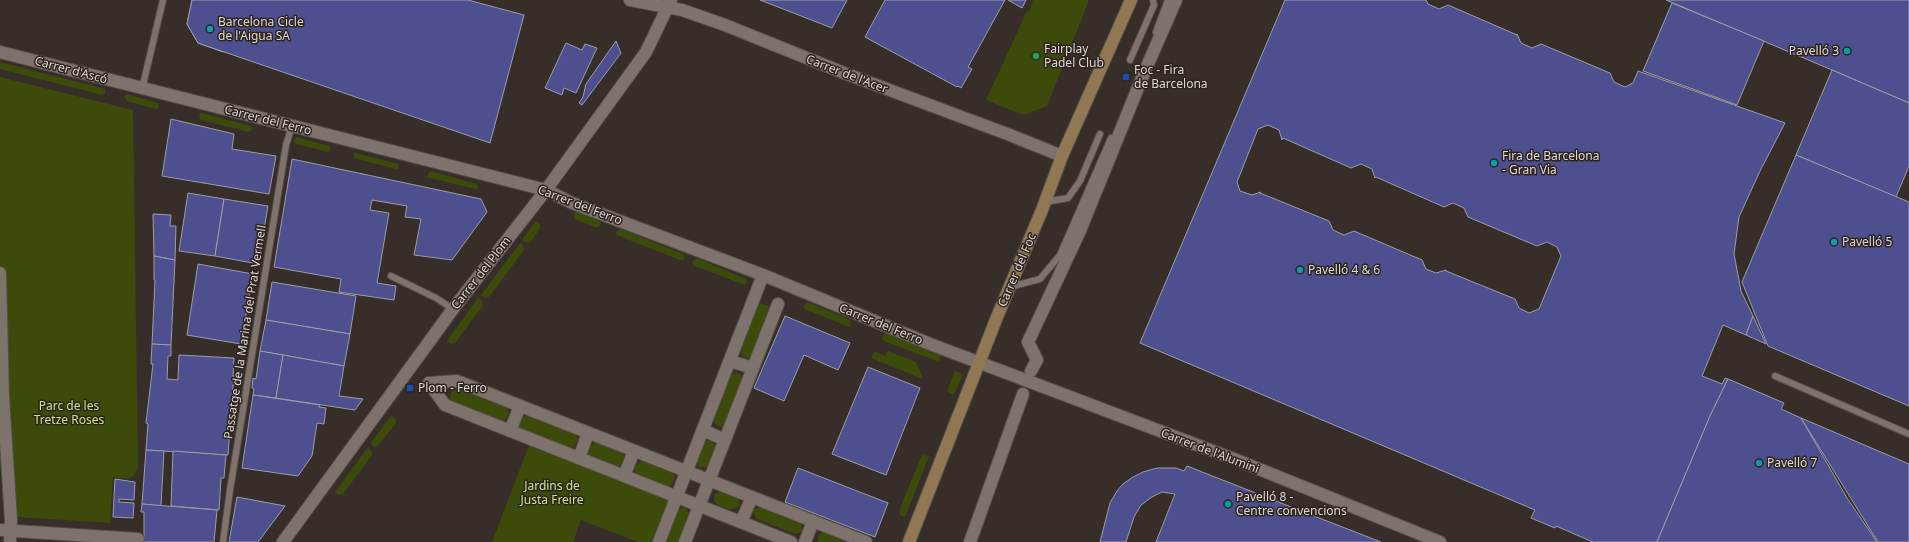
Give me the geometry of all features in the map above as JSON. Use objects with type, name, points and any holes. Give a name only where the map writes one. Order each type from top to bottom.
[{"type":"street","name":"Carrer de l'Acer","points":[[630,0],[670,4],[844,74],[1010,135],[1062,156]]},
{"type":"street","name":"Carrer del Foc","points":[[909,542],[1010,287],[1046,202],[1062,156],[1131,0]]},
{"type":"street","points":[[1031,371],[1037,360],[1028,342],[1079,233],[1144,73],[1176,0]]},
{"type":"street","name":"Carrer del Plom","points":[[283,542],[453,309],[546,190],[646,52],[670,4]]},
{"type":"street","name":"Carrer d'Ascó","points":[[0,52],[142,89]]},
{"type":"street","name":"Carrer del Ferro","points":[[142,89],[546,190],[572,203],[762,275],[930,344],[980,362]]},
{"type":"street","points":[[0,273],[7,534],[137,541]]},
{"type":"street","points":[[659,542],[762,275]]},
{"type":"street","points":[[686,542],[778,304]]},
{"type":"street","points":[[730,361],[753,368]]},
{"type":"street","name":"Carrer de l'Alumini","points":[[980,362],[1234,459],[1440,542]]},
{"type":"street","points":[[791,542],[445,405],[429,383],[458,381],[866,542]]},
{"type":"street","points":[[970,542],[1022,395]]},
{"type":"street","points":[[510,431],[520,406]]},
{"type":"street","points":[[703,430],[725,440]]},
{"type":"street","points":[[579,458],[588,433]]},
{"type":"street","points":[[624,476],[634,451]]},
{"type":"street","points":[[741,522],[752,497]]},
{"type":"street","points":[[804,542],[813,521]]},
{"type":"lane","points":[[142,89],[163,0]]},
{"type":"lane","points":[[1130,60],[1154,5],[1153,0]]},
{"type":"lane","points":[[1010,287],[1040,279],[1060,255],[1087,196],[1168,0]]},
{"type":"lane","name":"Passatge de la Marina del Prat Vermell","points":[[223,542],[230,490],[283,169],[292,126]]},
{"type":"lane","points":[[1046,202],[1068,198],[1080,181],[1100,134]]},
{"type":"lane","points":[[391,276],[436,298],[453,309]]},
{"type":"lane","points":[[1775,376],[1909,434]]},
{"type":"green space","name":"Fairplay Padel Club","points":[[1033,0],[1089,0],[1047,106],[1024,115],[986,100],[1027,11],[1029,12]]},
{"type":"green space","points":[[0,62],[105,89],[105,93],[102,95],[0,69]]},
{"type":"green space","name":"Parc de les Tretze Roses","points":[[0,77],[133,110],[138,468],[130,478],[125,479],[113,477],[110,523],[3,516],[0,416]]},
{"type":"green space","points":[[126,94],[158,103],[159,107],[156,109],[127,101],[124,97]]},
{"type":"green space","points":[[201,113],[251,126],[252,130],[249,132],[201,120],[199,115]]},
{"type":"green space","points":[[296,137],[329,146],[331,148],[328,152],[296,144],[294,142]]},
{"type":"green space","points":[[356,153],[398,164],[399,168],[396,169],[354,158],[353,154]]},
{"type":"green space","points":[[430,171],[477,184],[478,188],[476,189],[429,178],[427,176]]},
{"type":"green space","points":[[577,212],[599,221],[601,225],[595,227],[574,219],[574,213]]},
{"type":"green space","points":[[536,221],[540,224],[540,228],[531,242],[527,243],[522,240]]},
{"type":"green space","points":[[620,229],[683,254],[685,257],[683,260],[680,260],[619,236],[615,233]]},
{"type":"green space","points":[[520,243],[524,250],[489,297],[486,298],[481,295]]},
{"type":"green space","points":[[696,258],[746,279],[747,282],[745,285],[695,266],[692,262]]},
{"type":"green space","points":[[478,298],[482,301],[483,305],[455,343],[451,344],[447,341]]},
{"type":"green space","points":[[807,302],[850,320],[851,325],[849,327],[805,309],[803,307]]},
{"type":"green space","points":[[760,304],[767,305],[770,310],[754,355],[750,358],[743,357],[739,349],[755,307]]},
{"type":"green space","points":[[885,333],[940,355],[940,360],[937,361],[884,341],[882,338]]},
{"type":"green space","points":[[874,351],[885,356],[888,351],[916,362],[923,379],[871,358]]},
{"type":"green space","points":[[955,371],[963,374],[954,395],[947,391]]},
{"type":"green space","points":[[737,372],[743,378],[727,424],[723,427],[716,425],[712,418],[728,376]]},
{"type":"green space","points":[[459,387],[505,406],[509,413],[507,417],[499,422],[453,404],[450,400],[451,392]]},
{"type":"green space","points":[[529,414],[574,432],[578,440],[574,447],[568,449],[522,430],[519,427],[520,419]]},
{"type":"green space","points":[[391,416],[395,419],[396,423],[378,446],[375,447],[370,444]]},
{"type":"green space","points":[[710,440],[716,446],[710,465],[707,467],[699,467],[696,460],[701,444]]},
{"type":"green space","points":[[598,441],[613,447],[623,455],[625,458],[620,466],[612,466],[602,463],[588,454],[589,446]]},
{"type":"green space","name":"Jardins de Justa Freire","points":[[530,443],[670,498],[652,542],[638,542],[581,520],[573,542],[492,542]]},
{"type":"green space","points":[[368,447],[371,450],[372,455],[343,494],[339,495],[335,492]]},
{"type":"green space","points":[[924,455],[929,456],[905,517],[900,515],[899,511],[921,457]]},
{"type":"green space","points":[[643,460],[672,471],[675,478],[671,485],[666,487],[638,477],[635,473],[635,466]]},
{"type":"green space","points":[[721,491],[737,497],[740,505],[734,509],[727,509],[717,504],[714,501],[715,494]]},
{"type":"green space","points":[[761,506],[799,521],[802,524],[802,530],[795,534],[757,519],[754,514],[754,510]]},
{"type":"green space","points":[[684,507],[690,513],[680,542],[663,542],[675,511]]},
{"type":"green space","points":[[825,531],[852,542],[818,542],[818,535]]},
{"type":"building","name":"Barcelona Cicle de l'Aigua SA","points":[[192,0],[237,0],[223,52],[198,43],[187,24]]},
{"type":"building","points":[[192,0],[468,0],[524,15],[490,143],[198,43],[187,24]]},
{"type":"building","points":[[760,0],[847,0],[832,28]]},
{"type":"building","points":[[885,0],[1005,0],[968,67],[972,69],[961,88],[865,37]]},
{"type":"building","points":[[1008,0],[1026,0],[1022,8]]},
{"type":"building","name":"Pavelló 4 & 6","points":[[1285,0],[1426,0],[1428,4],[1439,9],[1448,5],[1517,34],[1521,43],[1532,48],[1541,44],[1610,73],[1614,82],[1625,87],[1633,83],[1638,71],[1785,123],[1760,171],[1739,217],[1734,254],[1741,291],[1753,316],[1746,335],[1723,325],[1702,376],[1722,384],[1725,378],[1728,379],[1710,416],[1657,542],[1593,542],[1556,526],[1555,528],[1531,518],[1535,510],[1140,343]],"holes":[[[1268,125],[1279,130],[1282,140],[1283,138],[1351,168],[1361,164],[1372,169],[1375,178],[1376,177],[1444,207],[1453,203],[1464,208],[1468,217],[1537,246],[1547,242],[1557,247],[1561,256],[1539,309],[1529,313],[1519,308],[1515,299],[1446,270],[1436,273],[1426,269],[1422,260],[1354,231],[1344,235],[1333,230],[1329,221],[1260,193],[1261,192],[1252,195],[1240,191],[1237,182],[1258,129]]]},
{"type":"building","name":"Pavelló 3","points":[[1666,0],[1909,0],[1909,103],[1832,70]]},
{"type":"building","points":[[1672,3],[1764,41],[1737,105],[1643,71]]},
{"type":"building","points":[[616,41],[621,53],[582,105],[579,103],[583,97],[586,84]]},
{"type":"building","points":[[566,43],[582,50],[585,44],[597,48],[576,93],[564,88],[562,95],[545,88]]},
{"type":"building","points":[[1832,70],[1909,103],[1909,166],[1896,197],[1796,155]]},
{"type":"building","points":[[171,119],[234,134],[232,149],[276,156],[269,194],[162,176]]},
{"type":"building","name":"Pavelló 5","points":[[1796,155],[1909,202],[1909,406],[1768,346],[1742,282]]},
{"type":"building","points":[[292,159],[481,199],[487,212],[452,260],[414,255],[421,219],[405,217],[407,206],[372,200],[370,210],[389,213],[377,283],[396,286],[394,300],[339,292],[341,279],[274,267]]},
{"type":"building","points":[[188,193],[224,199],[215,256],[179,251]]},
{"type":"building","points":[[224,199],[268,206],[258,264],[215,256]]},
{"type":"building","points":[[153,214],[171,215],[170,226],[176,226],[175,260],[154,256]]},
{"type":"building","points":[[154,256],[175,260],[171,345],[152,344],[155,280]]},
{"type":"building","points":[[198,264],[253,274],[241,344],[187,335]]},
{"type":"building","points":[[272,282],[356,296],[350,334],[266,320]]},
{"type":"building","points":[[785,316],[850,343],[838,370],[804,355],[784,401],[754,388]]},
{"type":"building","points":[[1753,316],[1759,329],[1766,344],[1746,335]]},
{"type":"building","points":[[266,320],[350,334],[344,366],[260,351]]},
{"type":"building","points":[[152,344],[171,345],[171,356],[168,356],[167,379],[178,380],[179,355],[234,358],[233,376],[235,376],[228,455],[146,450],[148,424],[146,423],[153,364],[151,364]]},
{"type":"building","points":[[260,351],[283,355],[276,398],[253,395],[253,378],[256,379]]},
{"type":"building","points":[[283,355],[344,366],[339,396],[363,399],[355,410],[276,398]]},
{"type":"building","points":[[868,367],[920,388],[886,475],[832,454]]},
{"type":"building","name":"Pavelló 7","points":[[1728,379],[1784,403],[1781,409],[1801,418],[1847,498],[1877,542],[1657,542],[1710,416]]},
{"type":"building","points":[[253,395],[320,405],[319,407],[326,408],[324,424],[317,423],[312,456],[298,476],[242,468]]},
{"type":"building","name":"Pavelló 7","points":[[1801,418],[1909,464],[1909,542],[1878,542]]},
{"type":"building","points":[[146,450],[164,451],[161,506],[142,504]]},
{"type":"building","points":[[173,451],[226,455],[224,478],[221,478],[219,510],[171,506]]},
{"type":"building","name":"Pavelló 8 - Centre convencions","points":[[1187,466],[1381,542],[1156,542],[1175,494],[1162,492],[1141,505],[1134,517],[1126,542],[1100,542],[1110,503],[1123,484],[1143,472],[1157,468],[1176,468],[1184,471]]},
{"type":"building","points":[[798,468],[888,503],[875,537],[785,502]]},
{"type":"building","points":[[115,479],[135,482],[134,500],[119,499],[119,502],[134,503],[133,518],[113,517]]},
{"type":"building","points":[[237,497],[285,506],[258,542],[229,542]]},
{"type":"building","points":[[142,504],[217,510],[214,542],[144,542],[144,512],[141,512]]},
{"type":"place","name":"Barcelona Cicle de l'Aigua SA","points":[[210,29]]},
{"type":"place","name":"Pavelló 3","points":[[1847,51]]},
{"type":"place","name":"Fairplay Padel Club","points":[[1036,56]]},
{"type":"place","name":"Foc - Fira de Barcelona","points":[[1126,77]]},
{"type":"place","name":"Fira de Barcelona - Gran Via","points":[[1494,163]]},
{"type":"place","name":"Pavelló 5","points":[[1834,242]]},
{"type":"place","name":"Pavelló 4 & 6","points":[[1300,270]]},
{"type":"place","name":"Plom - Ferro","points":[[410,388]]},
{"type":"place","name":"Pavelló 7","points":[[1759,463]]},
{"type":"place","name":"Pavelló 8 - Centre convencions","points":[[1228,504]]}]
